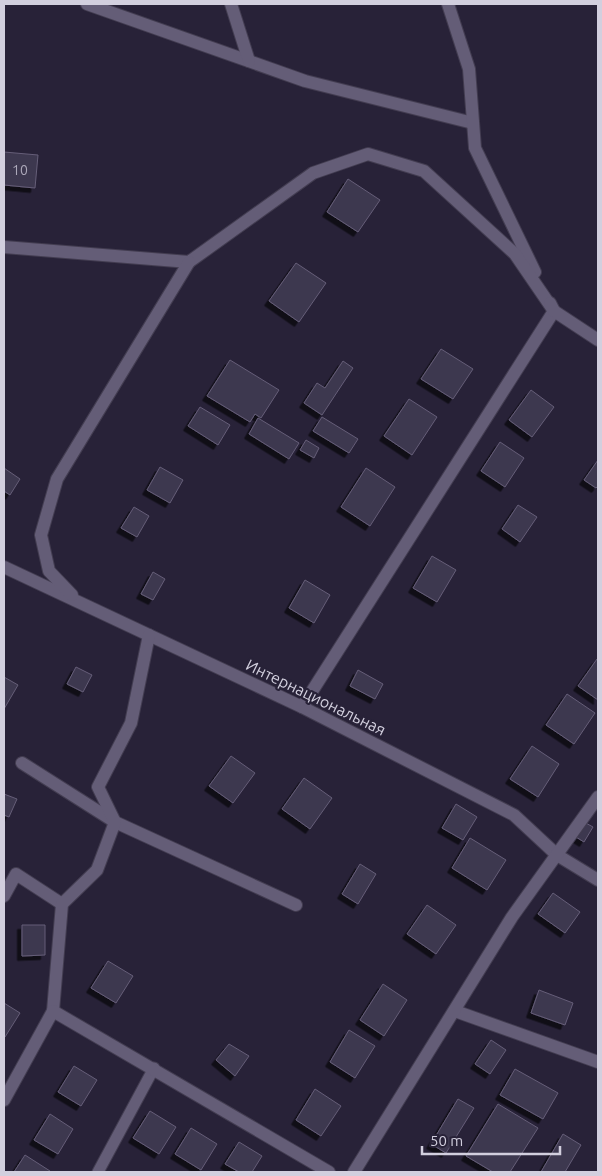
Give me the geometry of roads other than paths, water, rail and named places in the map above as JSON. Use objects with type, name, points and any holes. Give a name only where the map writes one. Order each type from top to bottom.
[{"type":"street","points":[[87,4],[305,81],[473,123]]},
{"type":"street","points":[[231,4],[249,61]]},
{"type":"street","points":[[448,4],[469,69],[475,148],[554,311]]},
{"type":"street","points":[[78,602],[49,572],[41,535],[58,479],[188,262],[313,173],[368,154],[424,170],[515,254],[554,311],[598,340]]},
{"type":"street","points":[[4,247],[188,262]]},
{"type":"street","points":[[302,707],[554,311]]},
{"type":"street","name":"Интернациональная","points":[[4,567],[302,707],[514,815],[557,855],[598,880]]},
{"type":"street","points":[[4,1100],[53,1011],[62,904],[96,870],[115,822],[98,787],[131,723],[149,635]]},
{"type":"street","points":[[22,763],[115,822],[296,905]]},
{"type":"street","points":[[354,1172],[512,917],[598,797]]},
{"type":"street","points":[[4,896],[16,874],[62,904]]},
{"type":"street","points":[[53,1011],[154,1068],[329,1172]]},
{"type":"street","points":[[455,1011],[598,1062]]},
{"type":"lane","points":[[98,1172],[154,1068]]}]
